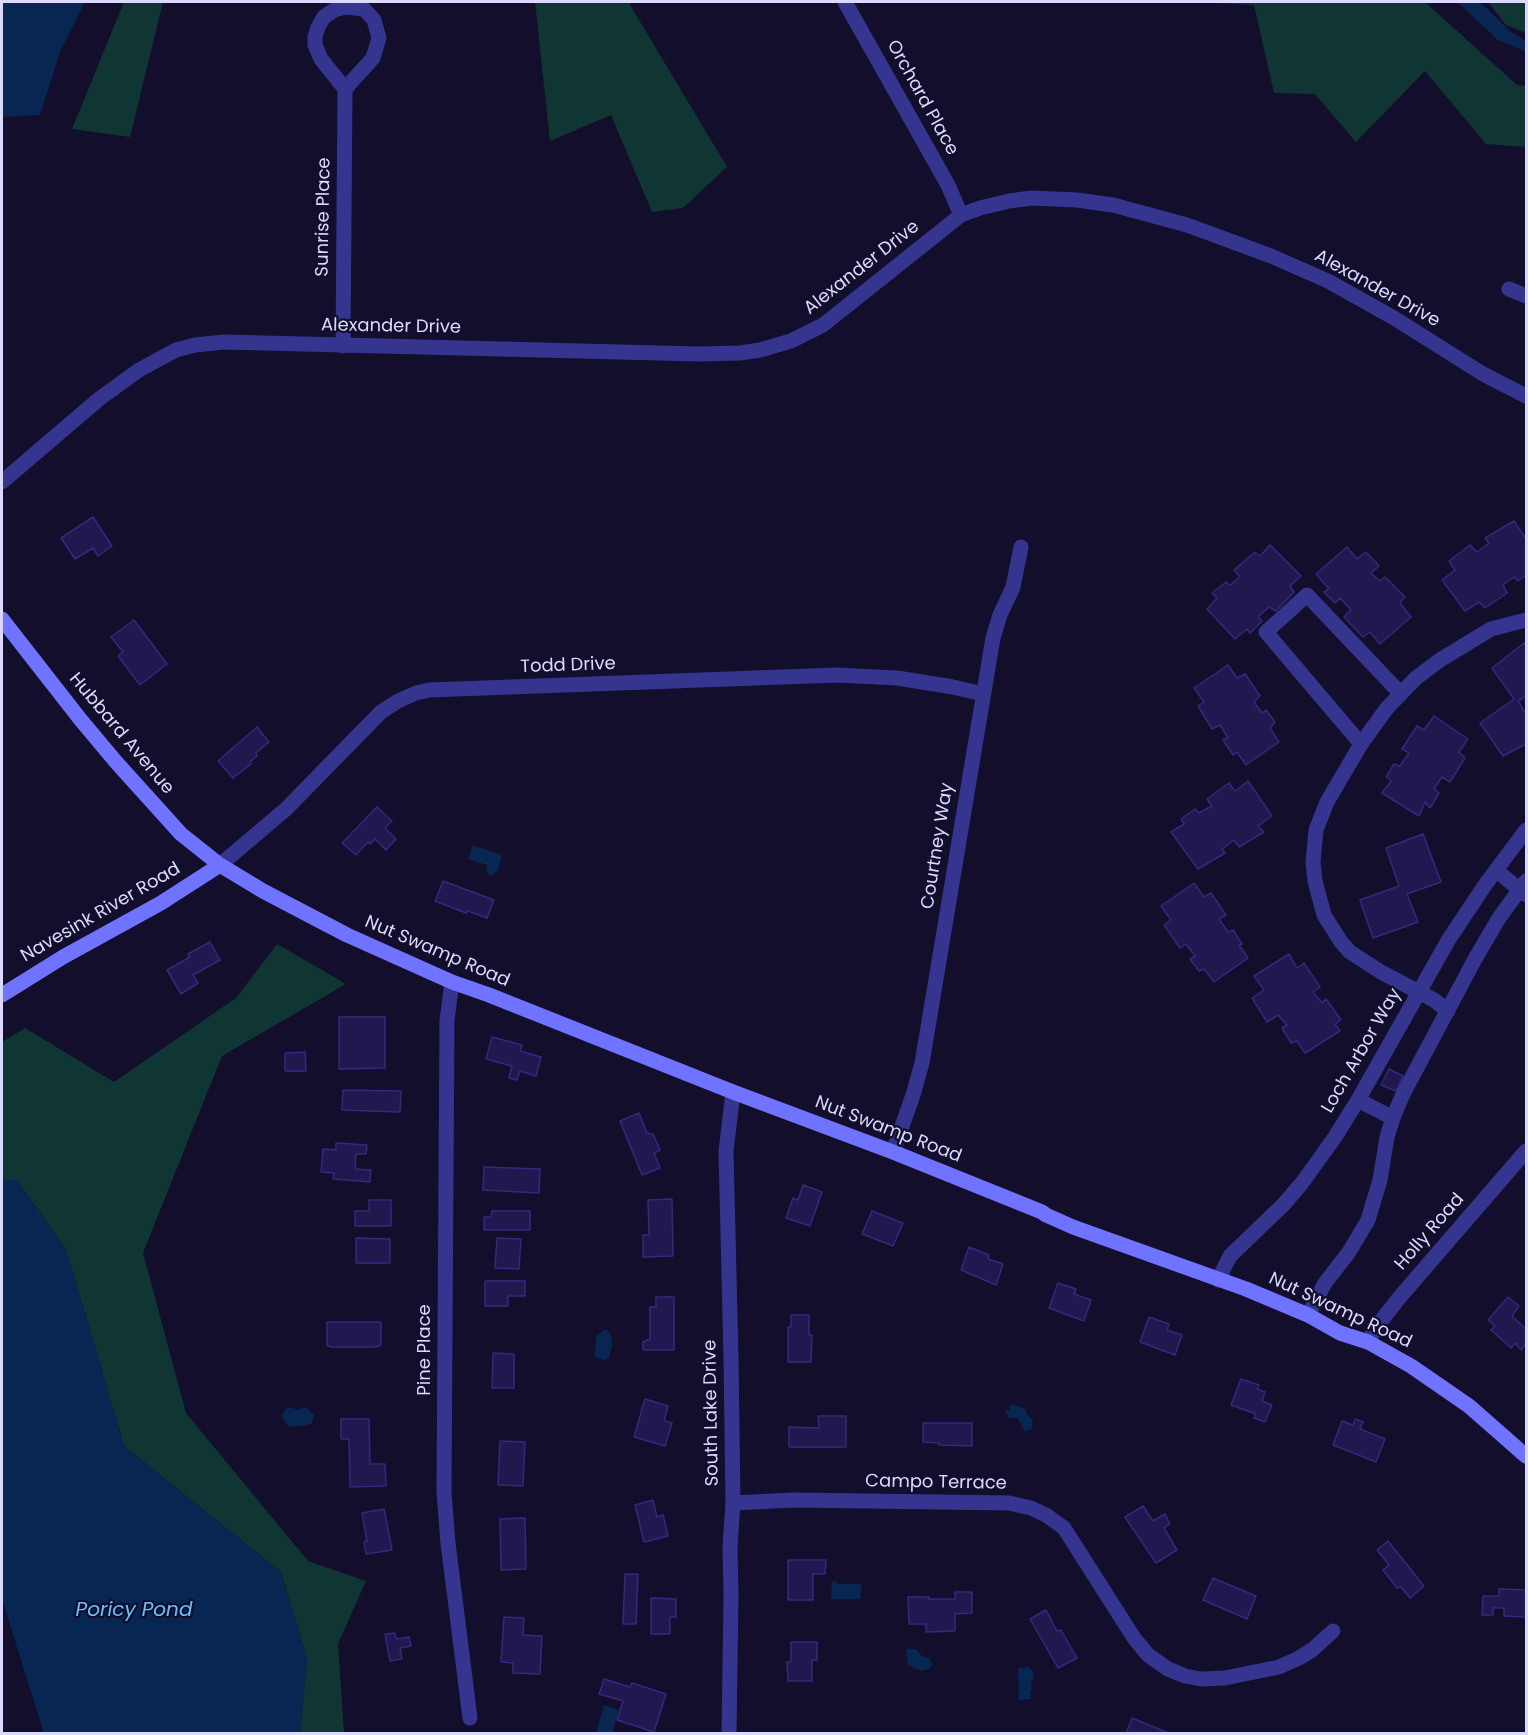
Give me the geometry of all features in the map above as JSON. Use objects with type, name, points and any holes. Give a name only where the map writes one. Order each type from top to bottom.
[{"type":"main road","name":"Hubbard Avenue","points":[[2,619],[116,762],[182,834],[220,866]]},
{"type":"main road","name":"Nut Swamp Road","points":[[220,866],[347,935],[452,982],[893,1152],[1042,1212],[1073,1227],[1246,1289],[1308,1315],[1340,1333],[1368,1342],[1411,1366],[1469,1406],[1527,1456]]},
{"type":"main road","name":"Navesink River Road","points":[[2,995],[220,866]]},
{"type":"street","name":"Orchard Place","points":[[846,2],[948,185],[962,215]]},
{"type":"street","points":[[346,7],[364,9],[374,20],[378,30],[378,45],[369,64],[345,89],[321,59],[315,45],[315,37],[324,17],[334,10],[346,7]]},
{"type":"street","name":"Sunrise Place","points":[[343,346],[345,89]]},
{"type":"street","name":"Alexander Drive","points":[[2,482],[99,399],[139,370],[176,350],[195,345],[224,342],[699,354],[760,350],[791,341],[823,325],[962,215],[980,208],[1032,198],[1053,198],[1113,205],[1187,225],[1271,256],[1328,281],[1394,318],[1483,374],[1527,396]]},
{"type":"street","points":[[1509,289],[1527,296]]},
{"type":"street","name":"Courtney Way","points":[[893,1152],[922,1063],[982,694],[993,638],[1000,615],[1013,587],[1021,547]]},
{"type":"street","points":[[1360,744],[1266,632],[1307,595],[1401,694]]},
{"type":"street","points":[[1448,1011],[1434,1000],[1381,972],[1350,952],[1341,942],[1324,915],[1315,881],[1314,845],[1321,815],[1337,782],[1360,744],[1387,708],[1416,678],[1440,660],[1491,629],[1527,620]]},
{"type":"street","name":"Todd Drive","points":[[220,866],[286,809],[381,712],[398,701],[429,690],[837,675],[897,678],[982,694]]},
{"type":"street","name":"Loch Arbor Way","points":[[1218,1280],[1230,1256],[1284,1204],[1335,1137],[1449,939],[1496,870],[1527,830]]},
{"type":"street","points":[[1308,1315],[1325,1283],[1349,1252],[1368,1220],[1380,1180],[1387,1137],[1403,1094],[1499,918],[1524,889],[1496,870]]},
{"type":"street","name":"Pine Place","points":[[452,982],[447,1020],[444,1492],[448,1543],[470,1718]]},
{"type":"street","name":"South Lake Drive","points":[[729,1734],[730,1547],[733,1503],[726,1151],[733,1092]]},
{"type":"street","points":[[1358,1100],[1393,1118]]},
{"type":"street","name":"Holly Road","points":[[1368,1342],[1377,1326],[1399,1298],[1527,1151]]},
{"type":"street","name":"Campo Terrace","points":[[733,1503],[793,1500],[1009,1503],[1031,1508],[1064,1528],[1134,1638],[1148,1655],[1168,1669],[1185,1676],[1201,1679],[1225,1678],[1279,1667],[1312,1650],[1333,1631]]},
{"type":"green space","points":[[124,2],[163,2],[130,137],[72,129]]},
{"type":"green space","points":[[535,2],[630,2],[727,167],[683,208],[652,212],[611,115],[550,141]]},
{"type":"green space","points":[[1198,2],[1425,2],[1517,85],[1526,86],[1526,147],[1486,144],[1425,71],[1356,142],[1315,94],[1274,93],[1254,5]]},
{"type":"green space","points":[[1488,2],[1526,2],[1526,33],[1506,25]]},
{"type":"green space","points":[[277,944],[346,984],[222,1056],[143,1253],[186,1413],[308,1561],[366,1581],[338,1644],[344,1733],[300,1733],[307,1658],[281,1572],[124,1446],[66,1249],[17,1180],[2,1180],[2,1042],[25,1028],[114,1082],[236,998]]},
{"type":"water","points":[[2,2],[85,2],[60,52],[40,115],[2,117]]},
{"type":"water","points":[[1457,2],[1480,2],[1511,32],[1526,41],[1526,52],[1498,40]]},
{"type":"water","points":[[473,845],[502,855],[497,873],[492,876],[486,871],[487,865],[468,859]]},
{"type":"water","name":"Poricy Pond","points":[[2,1180],[17,1180],[66,1249],[124,1446],[281,1572],[307,1658],[300,1733],[44,1733],[2,1604]]},
{"type":"water","points":[[606,1329],[611,1335],[612,1345],[609,1358],[605,1360],[595,1357],[596,1336]]},
{"type":"water","points":[[1009,1406],[1026,1410],[1027,1415],[1032,1419],[1031,1430],[1024,1431],[1018,1418],[1008,1418],[1008,1415],[1004,1414],[1006,1410],[1010,1410]]},
{"type":"water","points":[[290,1407],[297,1410],[306,1407],[314,1415],[312,1422],[309,1425],[289,1427],[282,1418],[283,1413]]},
{"type":"water","points":[[832,1581],[838,1584],[862,1584],[860,1599],[831,1599]]},
{"type":"water","points":[[907,1649],[916,1649],[922,1656],[929,1658],[932,1665],[929,1669],[921,1671],[908,1665]]},
{"type":"water","points":[[1028,1666],[1034,1674],[1030,1691],[1031,1699],[1019,1700],[1018,1667]]},
{"type":"water","points":[[604,1705],[619,1710],[612,1733],[596,1733]]},
{"type":"building","points":[[93,517],[112,546],[98,556],[93,548],[75,559],[61,538]]},
{"type":"building","points":[[1514,521],[1526,539],[1526,575],[1518,581],[1514,577],[1503,585],[1507,593],[1485,608],[1479,602],[1465,611],[1442,580],[1455,570],[1449,561],[1470,545],[1477,552],[1489,543],[1485,538]]},
{"type":"building","points":[[1270,545],[1301,576],[1290,586],[1294,592],[1276,611],[1269,607],[1258,617],[1262,621],[1250,633],[1247,629],[1235,639],[1207,609],[1217,598],[1212,593],[1226,582],[1230,585],[1240,577],[1234,570],[1255,552],[1260,556]]},
{"type":"building","points":[[1347,547],[1357,559],[1366,552],[1379,566],[1371,573],[1380,581],[1385,577],[1405,597],[1400,603],[1411,617],[1380,644],[1370,632],[1363,637],[1344,617],[1351,610],[1340,598],[1335,603],[1324,592],[1329,589],[1316,574]]},
{"type":"building","points":[[134,620],[167,664],[140,685],[118,656],[123,652],[111,637]]},
{"type":"building","points":[[1524,643],[1526,646],[1526,696],[1518,701],[1526,714],[1526,744],[1503,756],[1480,723],[1514,699],[1492,668]]},
{"type":"building","points":[[1228,665],[1237,678],[1245,674],[1260,696],[1254,702],[1262,713],[1266,710],[1275,722],[1270,728],[1279,742],[1246,765],[1237,752],[1233,755],[1223,740],[1228,738],[1220,725],[1212,729],[1198,706],[1204,702],[1194,688]]},
{"type":"building","points":[[1434,716],[1468,739],[1459,752],[1465,758],[1450,782],[1442,777],[1434,789],[1439,793],[1430,808],[1425,802],[1419,816],[1382,793],[1391,781],[1386,777],[1394,764],[1400,766],[1409,753],[1402,749],[1417,726],[1424,730]]},
{"type":"building","points":[[257,727],[269,742],[256,753],[257,756],[250,762],[251,764],[233,778],[218,761]]},
{"type":"building","points":[[1248,781],[1272,816],[1258,826],[1264,832],[1239,847],[1234,840],[1222,849],[1225,853],[1198,869],[1171,832],[1184,824],[1181,819],[1195,809],[1199,813],[1212,806],[1207,799],[1229,783],[1235,791]]},
{"type":"building","points":[[377,807],[392,821],[385,828],[396,839],[386,850],[375,839],[370,844],[368,842],[356,855],[342,843]]},
{"type":"building","points":[[1423,834],[1441,882],[1407,894],[1418,922],[1373,938],[1360,900],[1399,886],[1386,848]]},
{"type":"building","points":[[443,881],[494,900],[487,918],[435,901]]},
{"type":"building","points":[[1194,883],[1204,897],[1211,893],[1226,915],[1219,919],[1228,932],[1233,930],[1248,958],[1214,982],[1204,969],[1199,971],[1190,959],[1195,956],[1186,944],[1180,948],[1164,925],[1171,920],[1161,906]]},
{"type":"building","points":[[210,942],[220,960],[193,975],[198,983],[181,994],[167,970],[190,957],[188,954]]},
{"type":"building","points":[[1289,954],[1297,968],[1304,963],[1320,987],[1313,992],[1322,1003],[1326,999],[1341,1020],[1335,1024],[1340,1031],[1305,1053],[1297,1041],[1291,1043],[1282,1028],[1287,1025],[1278,1015],[1267,1022],[1252,998],[1264,990],[1254,976]]},
{"type":"building","points":[[339,1017],[385,1017],[385,1068],[339,1069]]},
{"type":"building","points":[[492,1037],[522,1045],[520,1051],[541,1057],[536,1076],[520,1071],[517,1080],[509,1078],[512,1066],[486,1059]]},
{"type":"building","points":[[305,1052],[306,1071],[285,1071],[285,1053]]},
{"type":"building","points":[[1389,1069],[1403,1076],[1396,1091],[1381,1085]]},
{"type":"building","points":[[343,1090],[401,1091],[400,1112],[342,1110]]},
{"type":"building","points":[[639,1113],[647,1133],[653,1134],[660,1150],[654,1153],[660,1168],[642,1175],[620,1121]]},
{"type":"building","points":[[336,1143],[367,1145],[366,1154],[356,1154],[355,1169],[371,1170],[370,1182],[333,1179],[334,1173],[321,1172],[323,1149],[336,1150]]},
{"type":"building","points":[[484,1167],[540,1169],[539,1193],[483,1190]]},
{"type":"building","points":[[803,1185],[822,1192],[810,1226],[786,1218],[793,1198],[798,1200]]},
{"type":"building","points":[[672,1199],[673,1256],[643,1257],[643,1235],[649,1235],[648,1200]]},
{"type":"building","points":[[369,1200],[391,1200],[391,1226],[355,1226],[355,1211],[369,1211]]},
{"type":"building","points":[[492,1211],[530,1211],[530,1230],[484,1230],[484,1217],[491,1217]]},
{"type":"building","points":[[872,1211],[903,1223],[893,1246],[862,1234]]},
{"type":"building","points":[[356,1238],[390,1239],[390,1263],[356,1263]]},
{"type":"building","points":[[497,1238],[521,1239],[519,1269],[495,1268]]},
{"type":"building","points":[[969,1247],[989,1255],[988,1259],[1003,1264],[996,1285],[961,1270]]},
{"type":"building","points":[[485,1281],[525,1281],[525,1296],[508,1296],[508,1306],[485,1306]]},
{"type":"building","points":[[1058,1283],[1076,1289],[1074,1294],[1091,1300],[1084,1321],[1049,1308]]},
{"type":"building","points":[[656,1297],[674,1297],[674,1350],[643,1350],[643,1342],[650,1339],[650,1307],[656,1307]]},
{"type":"building","points":[[1508,1297],[1519,1306],[1512,1316],[1526,1329],[1526,1343],[1521,1350],[1515,1343],[1511,1348],[1491,1330],[1495,1326],[1488,1320]]},
{"type":"building","points":[[791,1315],[809,1315],[809,1335],[812,1335],[811,1362],[788,1362],[788,1327],[791,1327]]},
{"type":"building","points":[[1149,1317],[1169,1324],[1167,1330],[1182,1335],[1175,1355],[1140,1342]]},
{"type":"building","points":[[327,1322],[381,1322],[381,1345],[331,1347],[327,1345]]},
{"type":"building","points":[[493,1353],[514,1354],[514,1388],[492,1388]]},
{"type":"building","points":[[1241,1379],[1259,1385],[1257,1389],[1265,1392],[1262,1401],[1272,1405],[1265,1422],[1254,1418],[1256,1414],[1231,1405]]},
{"type":"building","points":[[645,1399],[668,1406],[664,1421],[672,1423],[665,1446],[634,1437]]},
{"type":"building","points":[[818,1416],[846,1416],[846,1447],[789,1447],[789,1427],[819,1428]]},
{"type":"building","points":[[341,1419],[369,1419],[370,1464],[385,1464],[386,1486],[350,1487],[349,1439],[341,1439]]},
{"type":"building","points":[[1355,1419],[1363,1422],[1360,1429],[1385,1439],[1376,1462],[1333,1445],[1342,1421],[1353,1425]]},
{"type":"building","points":[[923,1423],[972,1423],[972,1446],[923,1442]]},
{"type":"building","points":[[500,1441],[525,1442],[523,1486],[498,1485]]},
{"type":"building","points":[[653,1500],[657,1517],[663,1515],[668,1536],[644,1542],[635,1505]]},
{"type":"building","points":[[1143,1506],[1153,1521],[1165,1514],[1170,1524],[1164,1528],[1177,1550],[1156,1563],[1125,1517]]},
{"type":"building","points":[[384,1509],[392,1550],[366,1554],[364,1542],[367,1541],[362,1513]]},
{"type":"building","points":[[525,1518],[526,1569],[501,1570],[500,1519]]},
{"type":"building","points":[[1388,1541],[1424,1586],[1410,1598],[1401,1587],[1397,1588],[1383,1570],[1389,1565],[1377,1550]]},
{"type":"building","points":[[788,1560],[826,1560],[825,1574],[813,1574],[813,1600],[788,1600]]},
{"type":"building","points":[[625,1574],[638,1574],[636,1624],[623,1624]]},
{"type":"building","points":[[1213,1578],[1256,1596],[1247,1619],[1203,1600]]},
{"type":"building","points":[[1499,1589],[1526,1590],[1526,1617],[1504,1616],[1504,1608],[1493,1608],[1493,1615],[1482,1615],[1483,1596],[1499,1596]]},
{"type":"building","points":[[955,1592],[972,1592],[972,1613],[955,1614],[955,1631],[926,1632],[926,1624],[909,1624],[908,1597],[955,1599]]},
{"type":"building","points":[[651,1598],[676,1599],[676,1617],[670,1617],[670,1634],[651,1634]]},
{"type":"building","points":[[1046,1610],[1057,1631],[1061,1630],[1077,1658],[1058,1668],[1030,1619]]},
{"type":"building","points":[[504,1617],[524,1618],[523,1635],[542,1636],[540,1674],[513,1673],[513,1663],[501,1662]]},
{"type":"building","points":[[395,1633],[396,1639],[409,1637],[411,1646],[400,1648],[402,1659],[390,1661],[385,1634]]},
{"type":"building","points":[[791,1642],[817,1642],[817,1660],[812,1660],[812,1681],[788,1681],[787,1662],[791,1662]]},
{"type":"building","points":[[604,1679],[630,1687],[632,1683],[666,1694],[654,1732],[617,1720],[623,1701],[599,1694]]},
{"type":"building","points":[[1132,1718],[1171,1734],[1126,1734]]}]
